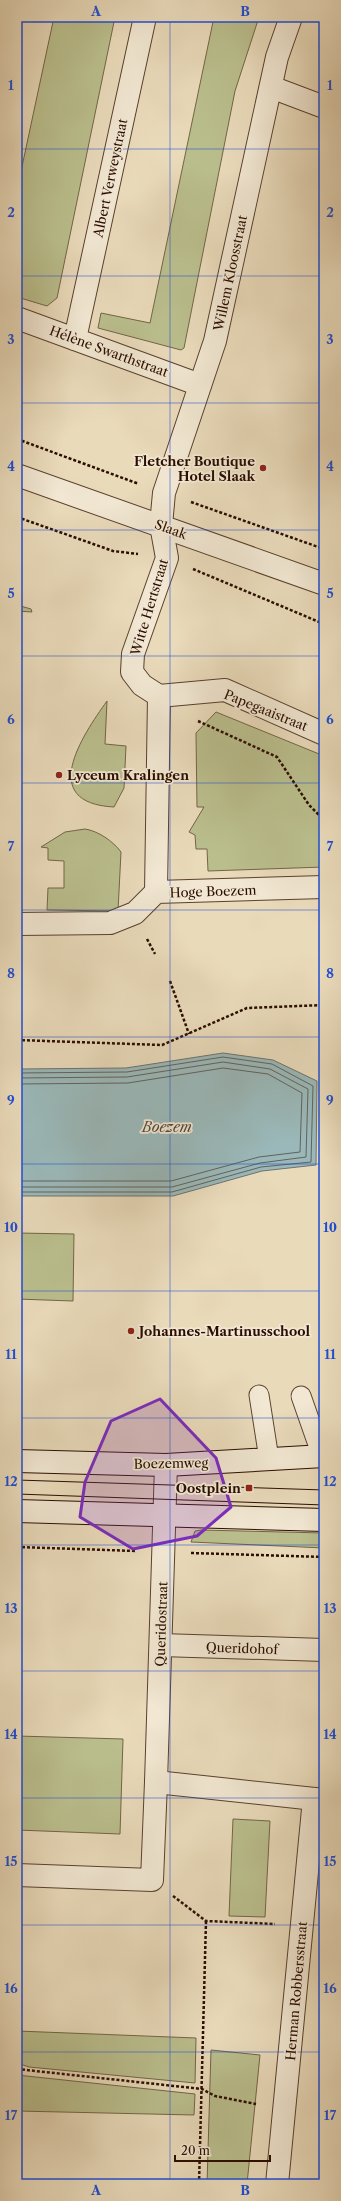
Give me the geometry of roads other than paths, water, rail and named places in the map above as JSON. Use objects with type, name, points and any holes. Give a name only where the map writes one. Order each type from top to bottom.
[{"type":"street","name":"Albert Verweystraat","points":[[76,339],[145,17]]},
{"type":"street","name":"Willem Kloosstraat","points":[[161,525],[164,493],[215,341],[277,57],[291,17]]},
{"type":"street","points":[[271,87],[324,107]]},
{"type":"street","name":"Hélène Swarthstraat","points":[[17,318],[200,385]]},
{"type":"street","name":"Slaak","points":[[17,475],[324,584]]},
{"type":"street","name":"Witte Hertstraat","points":[[159,696],[142,686],[132,672],[133,654],[167,558],[161,525]]},
{"type":"street","name":"Papegaaistraat","points":[[159,696],[225,690],[324,734]]},
{"type":"street","points":[[156,892],[159,696]]},
{"type":"street","name":"Hoge Boezem","points":[[17,924],[110,924],[134,913],[156,892],[324,887]]},
{"type":"street","name":"Boezemweg","points":[[17,1461],[166,1465],[323,1456]]},
{"type":"street","name":"Queridostraat","points":[[17,1875],[152,1880],[166,1465]]},
{"type":"street","points":[[17,1511],[165,1517],[324,1520]]},
{"type":"street","name":"Queridohof","points":[[161,1645],[324,1650]]},
{"type":"street","points":[[156,1782],[319,1799]]},
{"type":"street","name":"Herman Robbersstraat","points":[[277,2184],[302,1926],[319,1799]]},
{"type":"lane","points":[[259,1395],[268,1459]]},
{"type":"lane","points":[[301,1396],[323,1456]]},
{"type":"water","name":"Boezem","points":[[223,1053],[273,1060],[317,1081],[316,1165],[262,1171],[173,1196],[17,1196],[17,1069],[126,1068]]},
{"type":"tram line","points":[[17,1480],[324,1490]]},
{"type":"tram line","points":[[17,1494],[324,1505]]},
{"type":"place","name":"Fletcher Boutique Hotel Slaak","points":[[263,468]]},
{"type":"place","name":"Lyceum Kralingen","points":[[59,775]]},
{"type":"place","name":"Johannes-Martinusschool","points":[[131,1331]]},
{"type":"place","name":"Oostplein","points":[[249,1488]]}]
